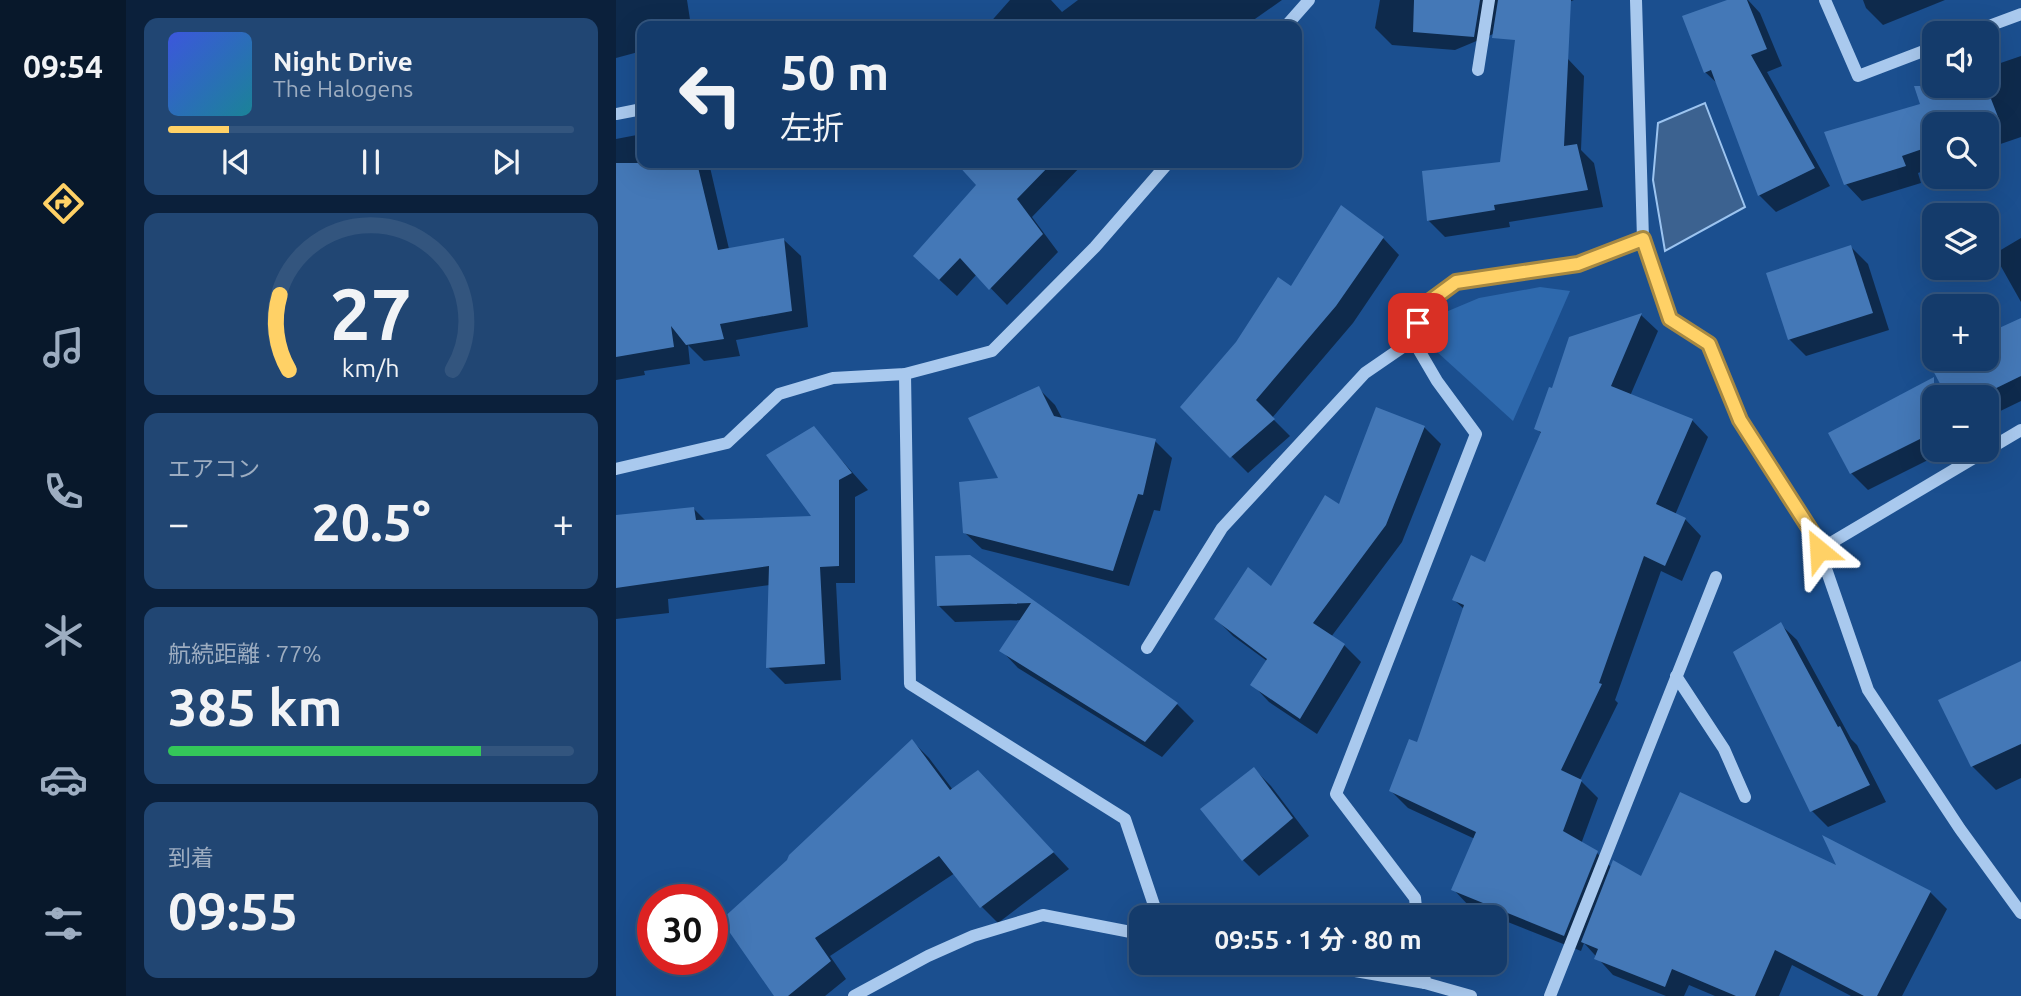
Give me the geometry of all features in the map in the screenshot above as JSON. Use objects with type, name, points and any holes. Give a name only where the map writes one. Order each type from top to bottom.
[{"type":"street","points":[[1290,21],[1309,0]]},
{"type":"street","points":[[1478,70],[1489,0]]},
{"type":"street","points":[[1825,0],[1858,76],[1922,52]]},
{"type":"street","points":[[1639,1],[1643,239],[1670,319],[1709,344],[1740,420],[1815,537],[1868,690],[1960,829],[2021,913]]},
{"type":"street","points":[[1999,22],[2021,14]]},
{"type":"street","points":[[616,114],[637,110]]},
{"type":"street","points":[[616,469],[727,443],[779,394],[833,378],[905,374],[992,351],[1095,247],[1164,168]]},
{"type":"street","points":[[1147,648],[1223,528],[1365,373],[1413,340],[1422,307],[1456,282],[1578,264],[1643,239]]},
{"type":"street","points":[[1413,340],[1437,381],[1476,435],[1336,794],[1415,898],[1416,905]]},
{"type":"street","points":[[905,374],[910,684],[1125,819],[1154,905]]},
{"type":"street","points":[[1819,550],[2021,430]]},
{"type":"street","points":[[1550,996],[1716,577]]},
{"type":"street","points":[[1676,676],[1724,749],[1745,797]]},
{"type":"street","points":[[855,996],[928,956],[973,936],[1043,915],[1129,932]]},
{"type":"street","points":[[1379,975],[1425,983],[1472,996]]},
{"type":"street","points":[[1424,975],[1425,983]]},
{"type":"shaded area","points":[[1705,103],[1745,207],[1665,251],[1653,180],[1658,123]]},
{"type":"shaded area","points":[[1540,287],[1570,291],[1513,421],[1436,351],[1441,314],[1479,298]]},
{"type":"building","points":[[1414,0],[1480,0],[1474,37],[1413,32]]},
{"type":"building","points":[[1498,0],[1571,0],[1564,146],[1577,144],[1588,190],[1494,205],[1495,210],[1427,221],[1422,171],[1500,162],[1515,40],[1492,38]]},
{"type":"building","points":[[1727,0],[1747,0],[1767,49],[1751,55],[1815,168],[1758,196],[1711,70],[1704,73],[1682,16]]},
{"type":"building","points":[[1914,86],[1922,86],[1922,98],[1991,98],[1996,112],[1922,112],[1922,149],[1902,156],[1906,166],[1844,185],[1824,132],[1920,104]]},
{"type":"building","points":[[616,163],[637,163],[637,168],[698,168],[718,250],[784,238],[792,311],[720,324],[724,339],[686,345],[671,326],[674,347],[616,357]]},
{"type":"building","points":[[961,168],[1047,168],[1017,199],[1043,234],[989,290],[960,258],[939,280],[913,256],[976,185]]},
{"type":"building","points":[[1341,205],[1384,237],[1336,306],[1256,400],[1275,419],[1230,458],[1180,407],[1236,342],[1278,277],[1291,286]]},
{"type":"building","points":[[1851,245],[1873,313],[1788,340],[1766,273]]},
{"type":"building","points":[[1642,313],[1611,386],[1693,419],[1656,504],[1686,518],[1665,566],[1644,556],[1599,683],[1602,684],[1561,770],[1582,780],[1563,831],[1598,851],[1564,936],[1507,913],[1507,905],[1488,905],[1451,890],[1476,832],[1389,791],[1409,739],[1417,742],[1464,605],[1452,600],[1471,555],[1485,562],[1541,432],[1534,429],[1549,387],[1552,388],[1569,337]]},
{"type":"building","points":[[2021,318],[2021,376],[1999,387],[1941,385],[1933,371],[1999,371],[1999,328]]},
{"type":"building","points":[[1934,377],[1934,385],[1922,385],[1922,438],[1850,474],[1828,433]]},
{"type":"building","points":[[1039,386],[1054,416],[1156,439],[1143,495],[1138,494],[1113,571],[963,533],[959,482],[998,478],[968,418]]},
{"type":"building","points":[[1376,407],[1425,426],[1386,525],[1313,623],[1345,644],[1300,719],[1250,685],[1267,659],[1214,619],[1248,567],[1271,586],[1325,495],[1339,504]]},
{"type":"building","points":[[814,426],[852,473],[839,480],[839,566],[820,567],[825,664],[766,668],[769,566],[616,588],[616,515],[694,507],[696,520],[811,516],[766,455]]},
{"type":"building","points":[[970,555],[1178,703],[1145,742],[999,651],[1031,603],[937,606],[935,556]]},
{"type":"building","points":[[1781,622],[1870,785],[1810,812],[1733,652]]},
{"type":"building","points":[[2021,661],[2021,744],[1971,767],[1938,700]]},
{"type":"building","points":[[912,739],[950,790],[978,770],[1054,852],[980,908],[939,856],[815,938],[831,961],[788,996],[774,996],[728,930],[728,914],[787,860],[789,855]]},
{"type":"building","points":[[1254,767],[1293,818],[1242,861],[1200,809]]},
{"type":"building","points":[[1680,792],[1836,865],[1822,835],[1931,891],[1877,996],[1864,996],[1775,950],[1755,996],[1736,996],[1672,969],[1665,987],[1594,959],[1598,949],[1581,942],[1613,860],[1641,876]]},
{"type":"route","points":[[1418,323],[1422,307],[1456,282],[1578,264],[1643,239],[1670,319],[1709,344],[1740,420],[1815,537],[1819,550]]}]
